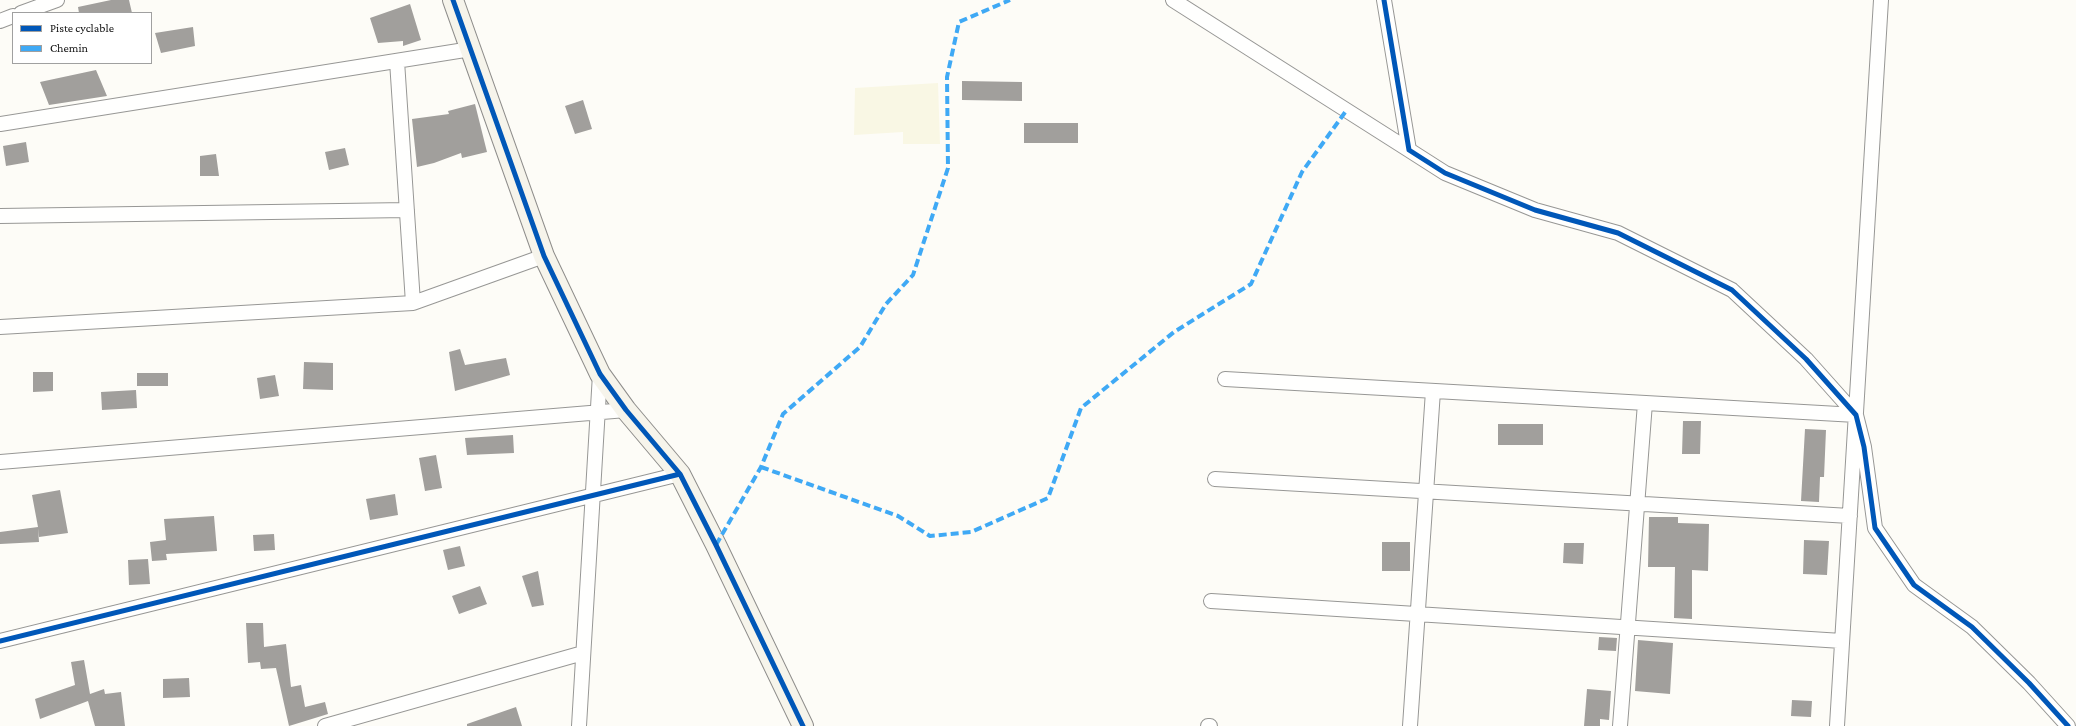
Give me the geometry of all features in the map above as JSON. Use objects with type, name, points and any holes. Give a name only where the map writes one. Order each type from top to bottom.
[{"type":"street","points":[[24,12],[57,0]]},
{"type":"street","points":[[453,0],[544,256],[600,374],[626,410],[680,474],[716,545],[803,726]]},
{"type":"street","points":[[1173,0],[1445,173],[1534,210],[1618,233],[1732,290],[1806,359],[1856,414],[1864,447],[1875,528],[1914,585],[1972,627],[2029,683],[2068,726]]},
{"type":"street","points":[[1384,0],[1409,150]]},
{"type":"street","points":[[1837,726],[1881,0]]},
{"type":"street","points":[[0,21],[12,16]]},
{"type":"street","points":[[0,124],[471,50]]},
{"type":"street","points":[[397,61],[412,303]]},
{"type":"street","points":[[0,216],[407,210]]},
{"type":"street","points":[[0,327],[412,303],[544,256]]},
{"type":"street","points":[[579,726],[600,374]]},
{"type":"street","points":[[1225,380],[1856,414]]},
{"type":"street","points":[[1410,726],[1433,391]]},
{"type":"street","points":[[1620,726],[1645,403]]},
{"type":"street","points":[[0,462],[626,410]]},
{"type":"street","points":[[0,641],[680,474]]},
{"type":"street","points":[[1215,479],[1850,516]]},
{"type":"street","points":[[1211,601],[1842,641]]},
{"type":"street","points":[[325,726],[583,653]]},
{"type":"shaded area","points":[[938,83],[940,144],[903,144],[903,132],[854,135],[855,88]]},
{"type":"building","points":[[111,0],[129,0],[132,12],[79,12],[78,7]]},
{"type":"building","points":[[410,4],[421,40],[403,46],[403,41],[378,43],[370,18]]},
{"type":"building","points":[[193,27],[195,46],[161,53],[155,33]]},
{"type":"building","points":[[96,70],[107,96],[49,105],[40,82]]},
{"type":"building","points":[[962,81],[1022,82],[1022,101],[962,100]]},
{"type":"building","points":[[583,100],[592,129],[575,134],[565,106]]},
{"type":"building","points":[[475,104],[487,152],[462,158],[461,153],[434,163],[417,167],[412,119],[449,114],[448,111]]},
{"type":"building","points":[[1024,123],[1078,123],[1078,143],[1024,143]]},
{"type":"building","points":[[26,142],[29,162],[6,166],[3,146]]},
{"type":"building","points":[[345,148],[349,165],[329,170],[325,152]]},
{"type":"building","points":[[216,154],[219,176],[200,176],[200,156]]},
{"type":"building","points":[[460,349],[465,365],[506,358],[510,375],[455,391],[449,352]]},
{"type":"building","points":[[304,362],[333,363],[333,390],[303,389]]},
{"type":"building","points":[[33,372],[53,372],[53,391],[33,392]]},
{"type":"building","points":[[137,373],[168,373],[168,386],[137,386]]},
{"type":"building","points":[[275,375],[279,396],[260,399],[257,378]]},
{"type":"building","points":[[136,390],[137,408],[102,410],[101,392]]},
{"type":"building","points":[[1683,421],[1701,421],[1700,454],[1682,454]]},
{"type":"building","points":[[1498,424],[1543,424],[1543,445],[1498,445]]},
{"type":"building","points":[[1805,429],[1826,430],[1824,477],[1820,477],[1819,502],[1801,501]]},
{"type":"building","points":[[513,435],[514,453],[467,455],[465,438]]},
{"type":"building","points":[[436,455],[442,488],[425,491],[419,458]]},
{"type":"building","points":[[60,490],[68,533],[39,537],[38,528],[39,542],[0,544],[0,532],[38,527],[32,495]]},
{"type":"building","points":[[395,494],[398,515],[370,520],[366,499]]},
{"type":"building","points":[[214,516],[217,551],[166,554],[167,560],[152,561],[150,542],[166,540],[164,519]]},
{"type":"building","points":[[1649,517],[1678,517],[1678,523],[1709,524],[1708,571],[1692,570],[1692,619],[1674,618],[1675,567],[1648,567]]},
{"type":"building","points":[[274,534],[275,550],[254,551],[253,535]]},
{"type":"building","points":[[1804,540],[1829,541],[1827,575],[1803,574]]},
{"type":"building","points":[[1382,542],[1410,542],[1410,571],[1382,571]]},
{"type":"building","points":[[1564,543],[1584,543],[1583,564],[1563,563]]},
{"type":"building","points":[[460,546],[465,566],[448,570],[443,550]]},
{"type":"building","points":[[148,559],[150,584],[129,585],[128,560]]},
{"type":"building","points":[[538,571],[544,605],[532,607],[522,576]]},
{"type":"building","points":[[480,586],[487,604],[459,614],[452,596]]},
{"type":"building","points":[[246,623],[263,623],[264,647],[286,644],[291,687],[301,685],[305,707],[325,702],[328,714],[289,726],[276,668],[261,669],[260,662],[248,663]]},
{"type":"building","points":[[1599,637],[1617,638],[1616,651],[1598,650]]},
{"type":"building","points":[[1638,640],[1673,643],[1670,694],[1635,691]]},
{"type":"building","points":[[84,660],[90,694],[104,689],[105,694],[121,692],[125,726],[95,726],[88,701],[40,719],[35,699],[75,685],[71,662]]},
{"type":"building","points":[[189,678],[190,697],[163,698],[163,679]]},
{"type":"building","points":[[1587,689],[1611,691],[1609,720],[1600,719],[1600,726],[1584,726]]},
{"type":"building","points":[[1792,700],[1812,701],[1811,717],[1791,716]]},
{"type":"building","points":[[516,707],[522,726],[467,726],[467,724]]},
{"type":"marked path","points":[[716,545],[761,467],[783,414],[860,347],[886,304],[913,275],[948,168],[947,77],[959,22],[1010,0]]},
{"type":"marked path","points":[[761,467],[898,516],[930,536],[971,532],[1048,498],[1081,408],[1174,332],[1251,284],[1302,172],[1346,111]]},
{"type":"cycle path","points":[[453,0],[544,256],[600,374],[626,410],[680,474],[716,545],[803,726]]},
{"type":"cycle path","points":[[1384,0],[1409,150],[1445,173],[1535,210],[1618,233],[1732,290],[1806,359],[1856,415],[1864,447],[1875,528],[1914,585],[1972,627],[2029,683],[2068,726]]},
{"type":"cycle path","points":[[0,641],[680,474]]}]
